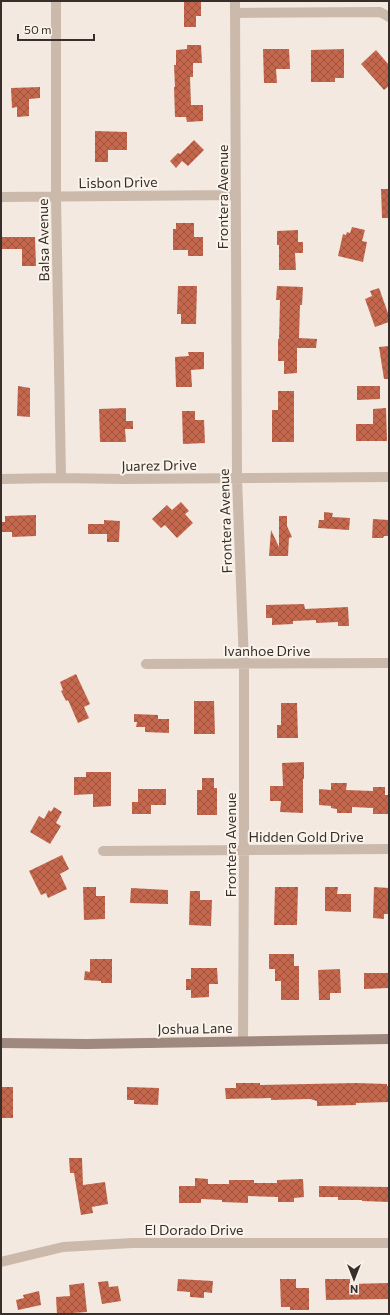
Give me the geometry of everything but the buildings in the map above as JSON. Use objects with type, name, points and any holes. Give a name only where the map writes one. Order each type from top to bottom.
[{"type":"main road","name":"Joshua Lane","points":[[1,1043],[86,1044],[389,1039]]},
{"type":"street","name":"Balsa Avenue","points":[[56,1],[56,196],[61,478]]},
{"type":"street","name":"Frontera Avenue","points":[[235,1],[237,478],[244,664],[243,1041]]},
{"type":"street","points":[[235,13],[380,12],[389,17]]},
{"type":"street","name":"Lisbon Drive","points":[[1,197],[236,195]]},
{"type":"street","name":"Juarez Drive","points":[[1,479],[389,477]]},
{"type":"street","name":"Ivanhoe Drive","points":[[146,664],[389,663]]},
{"type":"street","name":"Hidden Gold Drive","points":[[102,851],[389,849]]},
{"type":"street","name":"El Dorado Drive","points":[[1,1262],[63,1247],[132,1243],[389,1243]]}]
